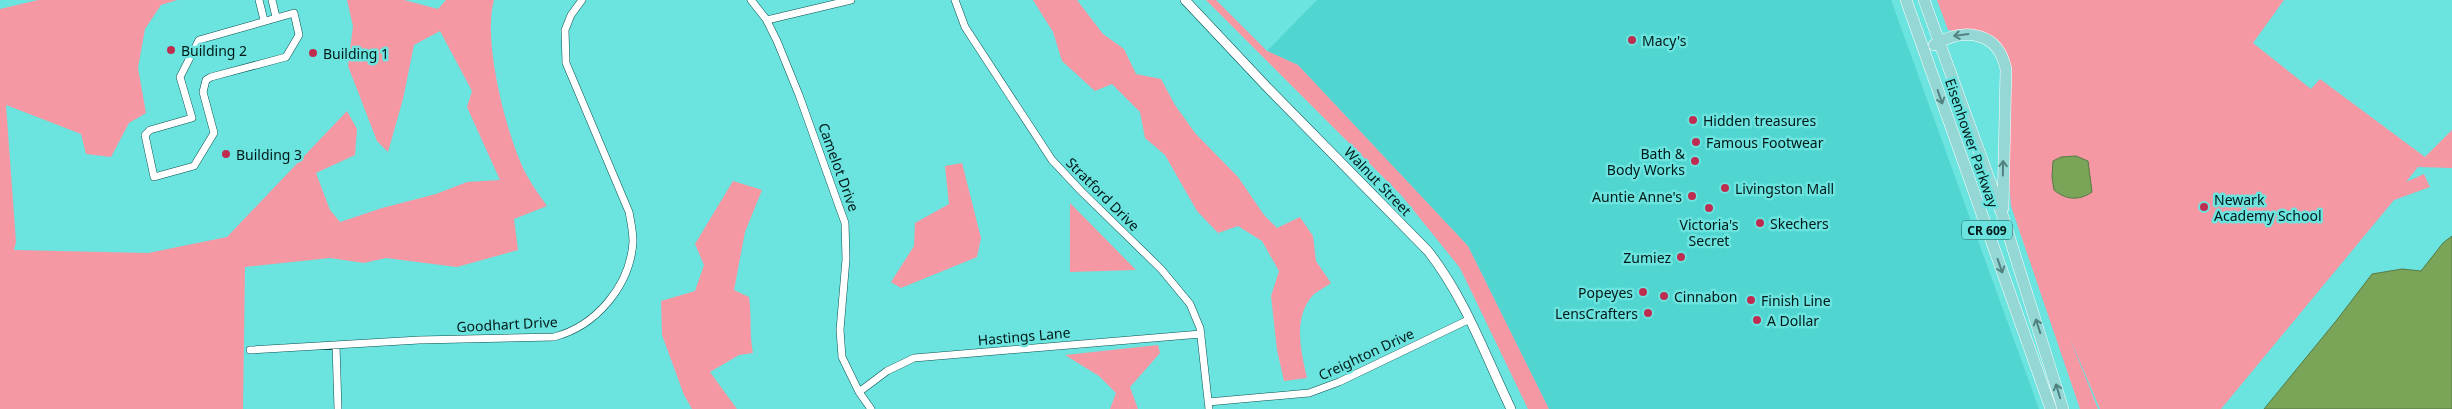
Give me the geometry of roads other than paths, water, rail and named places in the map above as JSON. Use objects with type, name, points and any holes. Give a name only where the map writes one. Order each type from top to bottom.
[{"type":"main road","name":"Eisenhower Parkway","points":[[1906,0],[2052,409]]},
{"type":"main road","name":"Eisenhower Parkway","points":[[1924,0],[2003,217],[2063,409]]},
{"type":"main road","points":[[1923,51],[1939,42],[1958,35],[1975,35],[1990,41],[1996,46],[2004,61],[2006,69],[2003,217]]},
{"type":"street","points":[[259,0],[264,20]]},
{"type":"street","points":[[272,0],[276,18]]},
{"type":"street","name":"Goodhart Drive","points":[[250,350],[419,340],[554,337],[565,334],[595,316],[616,292],[630,264],[632,233],[629,212],[566,63],[564,30],[571,15],[582,0]]},
{"type":"street","name":"Camelot Drive","points":[[751,0],[767,20],[800,95],[845,223],[846,259],[840,330],[842,357],[859,392],[871,409]]},
{"type":"street","points":[[767,20],[851,0]]},
{"type":"street","name":"Stratford Drive","points":[[955,0],[965,27],[1052,160],[1180,290],[1196,316],[1201,334],[1208,406]]},
{"type":"street","name":"Walnut Street","points":[[1185,0],[1428,251],[1448,276],[1511,409]]},
{"type":"street","points":[[294,13],[299,34],[287,56],[206,80],[203,92],[214,134],[194,166],[154,177],[145,135],[150,130],[192,118],[180,77],[196,44],[203,38],[264,20],[294,13]]},
{"type":"street","name":"Creighton Drive","points":[[1208,406],[1309,393],[1339,382],[1470,319]]},
{"type":"street","name":"Hastings Lane","points":[[859,392],[886,371],[914,358],[1201,334]]},
{"type":"street","points":[[336,345],[338,409]]},
{"type":"place","name":"Macy's","points":[[1632,40]]},
{"type":"place","name":"Building 2","points":[[171,50]]},
{"type":"place","name":"Building 1","points":[[313,53]]},
{"type":"place","name":"Hidden treasures","points":[[1693,120]]},
{"type":"place","name":"Famous Footwear","points":[[1696,142]]},
{"type":"place","name":"Building 3","points":[[226,154]]},
{"type":"place","name":"Bath & Body Works","points":[[1695,161]]},
{"type":"place","name":"Livingston Mall","points":[[1725,188]]},
{"type":"place","name":"Auntie Anne's","points":[[1692,196]]},
{"type":"place","name":"Newark Academy School","points":[[2204,207]]},
{"type":"place","name":"Victoria's Secret","points":[[1709,208]]},
{"type":"place","name":"Skechers","points":[[1760,223]]},
{"type":"place","name":"Zumiez","points":[[1681,257]]},
{"type":"place","name":"Popeyes","points":[[1643,292]]},
{"type":"place","name":"Cinnabon","points":[[1664,296]]},
{"type":"place","name":"Finish Line","points":[[1751,300]]},
{"type":"place","name":"LensCrafters","points":[[1648,313]]},
{"type":"place","name":"A Dollar","points":[[1757,320]]}]
